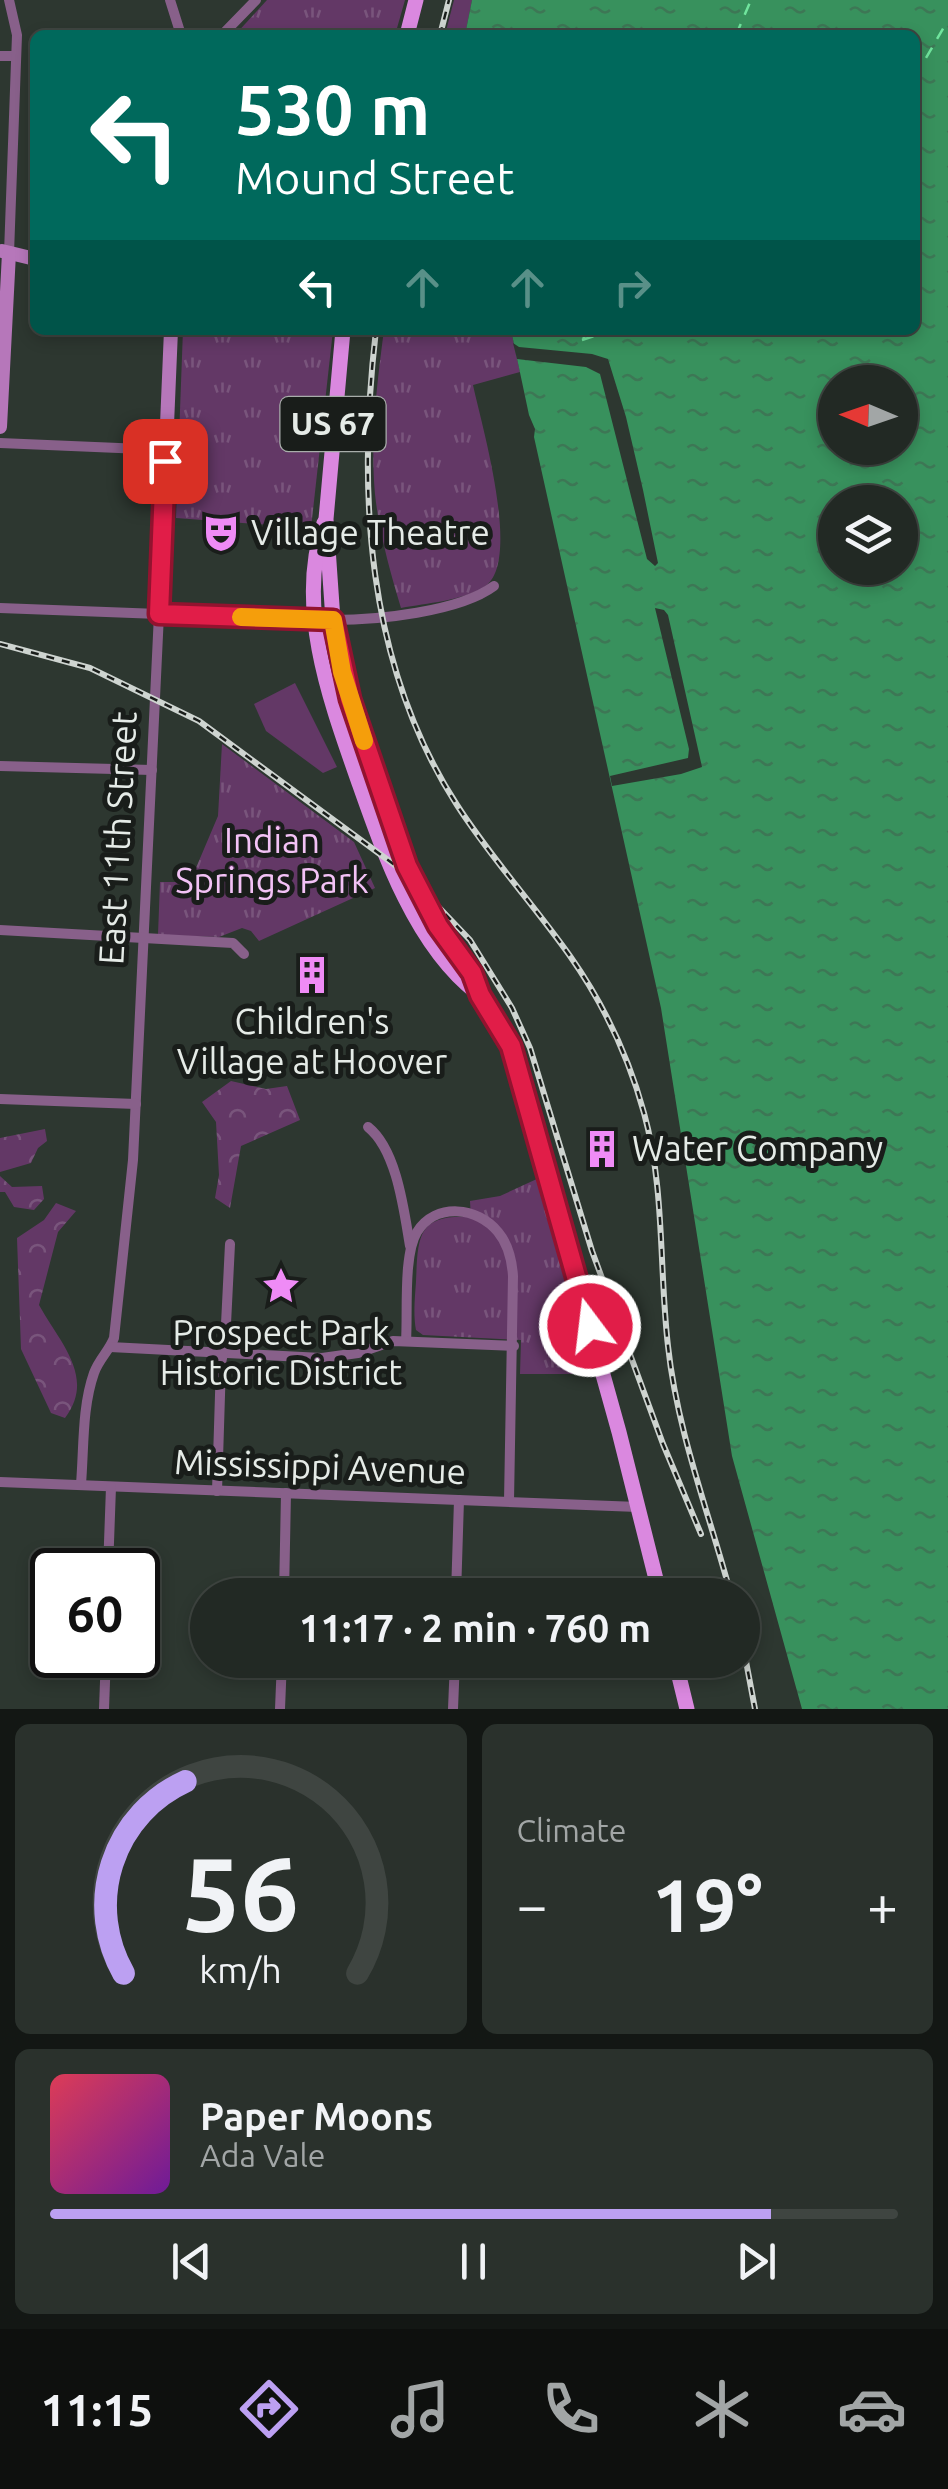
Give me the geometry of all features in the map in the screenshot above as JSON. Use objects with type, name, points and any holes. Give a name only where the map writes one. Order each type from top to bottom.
[{"type":"main road","points":[[408,30],[416,0]]},
{"type":"main road","name":"US 67","points":[[343,335],[326,519],[325,620],[407,866],[438,926],[472,973],[480,995],[511,1046],[656,1578]]},
{"type":"main road","points":[[679,1678],[686,1709]]},
{"type":"street","points":[[0,427],[4,252],[16,56],[10,0]]},
{"type":"street","points":[[170,0],[179,30]]},
{"type":"street","points":[[227,30],[256,0]]},
{"type":"street","points":[[0,56],[16,56]]},
{"type":"street","points":[[4,252],[30,258]]},
{"type":"street","name":"East 11th Street","points":[[110,1347],[114,1338],[136,1104],[171,335]]},
{"type":"street","points":[[0,443],[166,450]]},
{"type":"street","points":[[0,608],[325,620],[382,618],[480,596],[494,586]]},
{"type":"street","points":[[0,766],[152,770]]},
{"type":"street","points":[[0,930],[233,943],[244,954]]},
{"type":"street","points":[[0,1099],[136,1104]]},
{"type":"street","points":[[368,1127],[382,1141],[404,1208],[410,1247],[406,1341]]},
{"type":"street","points":[[404,1208],[429,1218]]},
{"type":"street","points":[[410,1247],[429,1218],[446,1211],[476,1214],[499,1233],[506,1245],[513,1276],[514,1346],[509,1502]]},
{"type":"street","points":[[217,1491],[230,1244]]},
{"type":"street","points":[[81,1484],[87,1404],[98,1361],[110,1347],[322,1358],[358,1353],[393,1341],[514,1346]]},
{"type":"street","name":"Mississippi Avenue","points":[[0,1482],[638,1507]]},
{"type":"street","points":[[109,1548],[111,1486]]},
{"type":"street","points":[[284,1578],[286,1493]]},
{"type":"street","points":[[457,1578],[459,1500]]},
{"type":"street","points":[[104,1709],[105,1678]]},
{"type":"street","points":[[280,1709],[281,1678]]},
{"type":"street","points":[[454,1709],[455,1678]]},
{"type":"green space","points":[[267,0],[405,0],[396,30],[240,30]]},
{"type":"green space","points":[[454,0],[472,0],[466,30],[446,30]]},
{"type":"green space","points":[[183,335],[332,335],[311,528],[176,518]]},
{"type":"green space","points":[[383,335],[512,335],[520,372],[473,385],[500,523],[495,573],[484,587],[444,601],[401,608],[377,508],[375,412]]},
{"type":"green space","points":[[295,683],[337,767],[323,773],[266,731],[254,704]]},
{"type":"green space","name":"Indian Springs Park","points":[[222,744],[354,842],[375,888],[259,941],[251,931],[242,928],[219,937],[158,935],[160,882],[190,882],[218,816]]},
{"type":"green space","points":[[231,1081],[266,1089],[287,1086],[300,1120],[241,1146],[230,1208],[215,1198],[219,1175],[216,1122],[202,1102]]},
{"type":"green space","points":[[45,1129],[47,1141],[38,1148],[31,1163],[0,1172],[0,1138]]},
{"type":"green space","points":[[0,1176],[12,1187],[42,1186],[44,1199],[34,1210],[14,1207],[5,1192],[0,1192]]},
{"type":"green space","points":[[539,1178],[595,1374],[520,1374],[521,1340],[423,1335],[416,1330],[418,1252],[424,1231],[440,1219],[471,1217],[470,1201],[500,1196]]},
{"type":"green space","points":[[56,1203],[76,1211],[58,1232],[39,1305],[72,1360],[76,1374],[74,1403],[65,1418],[51,1413],[21,1349],[17,1238],[44,1220]]},
{"type":"water","points":[[472,0],[948,0],[948,1709],[802,1709],[732,1456],[661,1008],[512,335],[920,335],[920,30],[466,30]]},
{"type":"pier","points":[[513,343],[608,359],[643,490],[658,563],[655,566],[647,559],[600,374],[586,367],[517,359]]},
{"type":"pier","points":[[655,608],[668,615],[702,767],[612,786],[610,776],[688,758]]},
{"type":"ferry route","points":[[738,30],[751,0]]},
{"type":"ferry route","points":[[920,68],[948,20]]},
{"type":"ferry route","points":[[583,339],[586,335]]},
{"type":"ferry route","points":[[582,340],[597,335]]},
{"type":"railway","points":[[441,30],[449,0]]},
{"type":"railway","points":[[376,335],[370,391],[369,514],[386,635],[403,694],[427,751],[457,805],[582,974],[631,1072],[651,1141],[655,1170],[672,1378],[726,1578]]},
{"type":"railway","points":[[0,644],[90,668],[199,721],[407,874],[470,940],[512,1008],[530,1048],[592,1251],[663,1444],[701,1534]]},
{"type":"railway","points":[[749,1678],[755,1709]]},
{"type":"slow traffic","points":[[241,617],[333,620],[342,672],[364,741]]},
{"type":"place","name":"Village Theatre","points":[[221,533]]},
{"type":"place","name":"Children's Village at Hoover","points":[[312,975]]},
{"type":"place","name":"Water Company","points":[[602,1149]]},
{"type":"place","name":"Prospect Park Historic District","points":[[281,1286]]},
{"type":"route","points":[[165,461],[159,614],[333,620],[350,699],[407,866],[438,926],[472,973],[480,995],[511,1046],[590,1326]]}]
